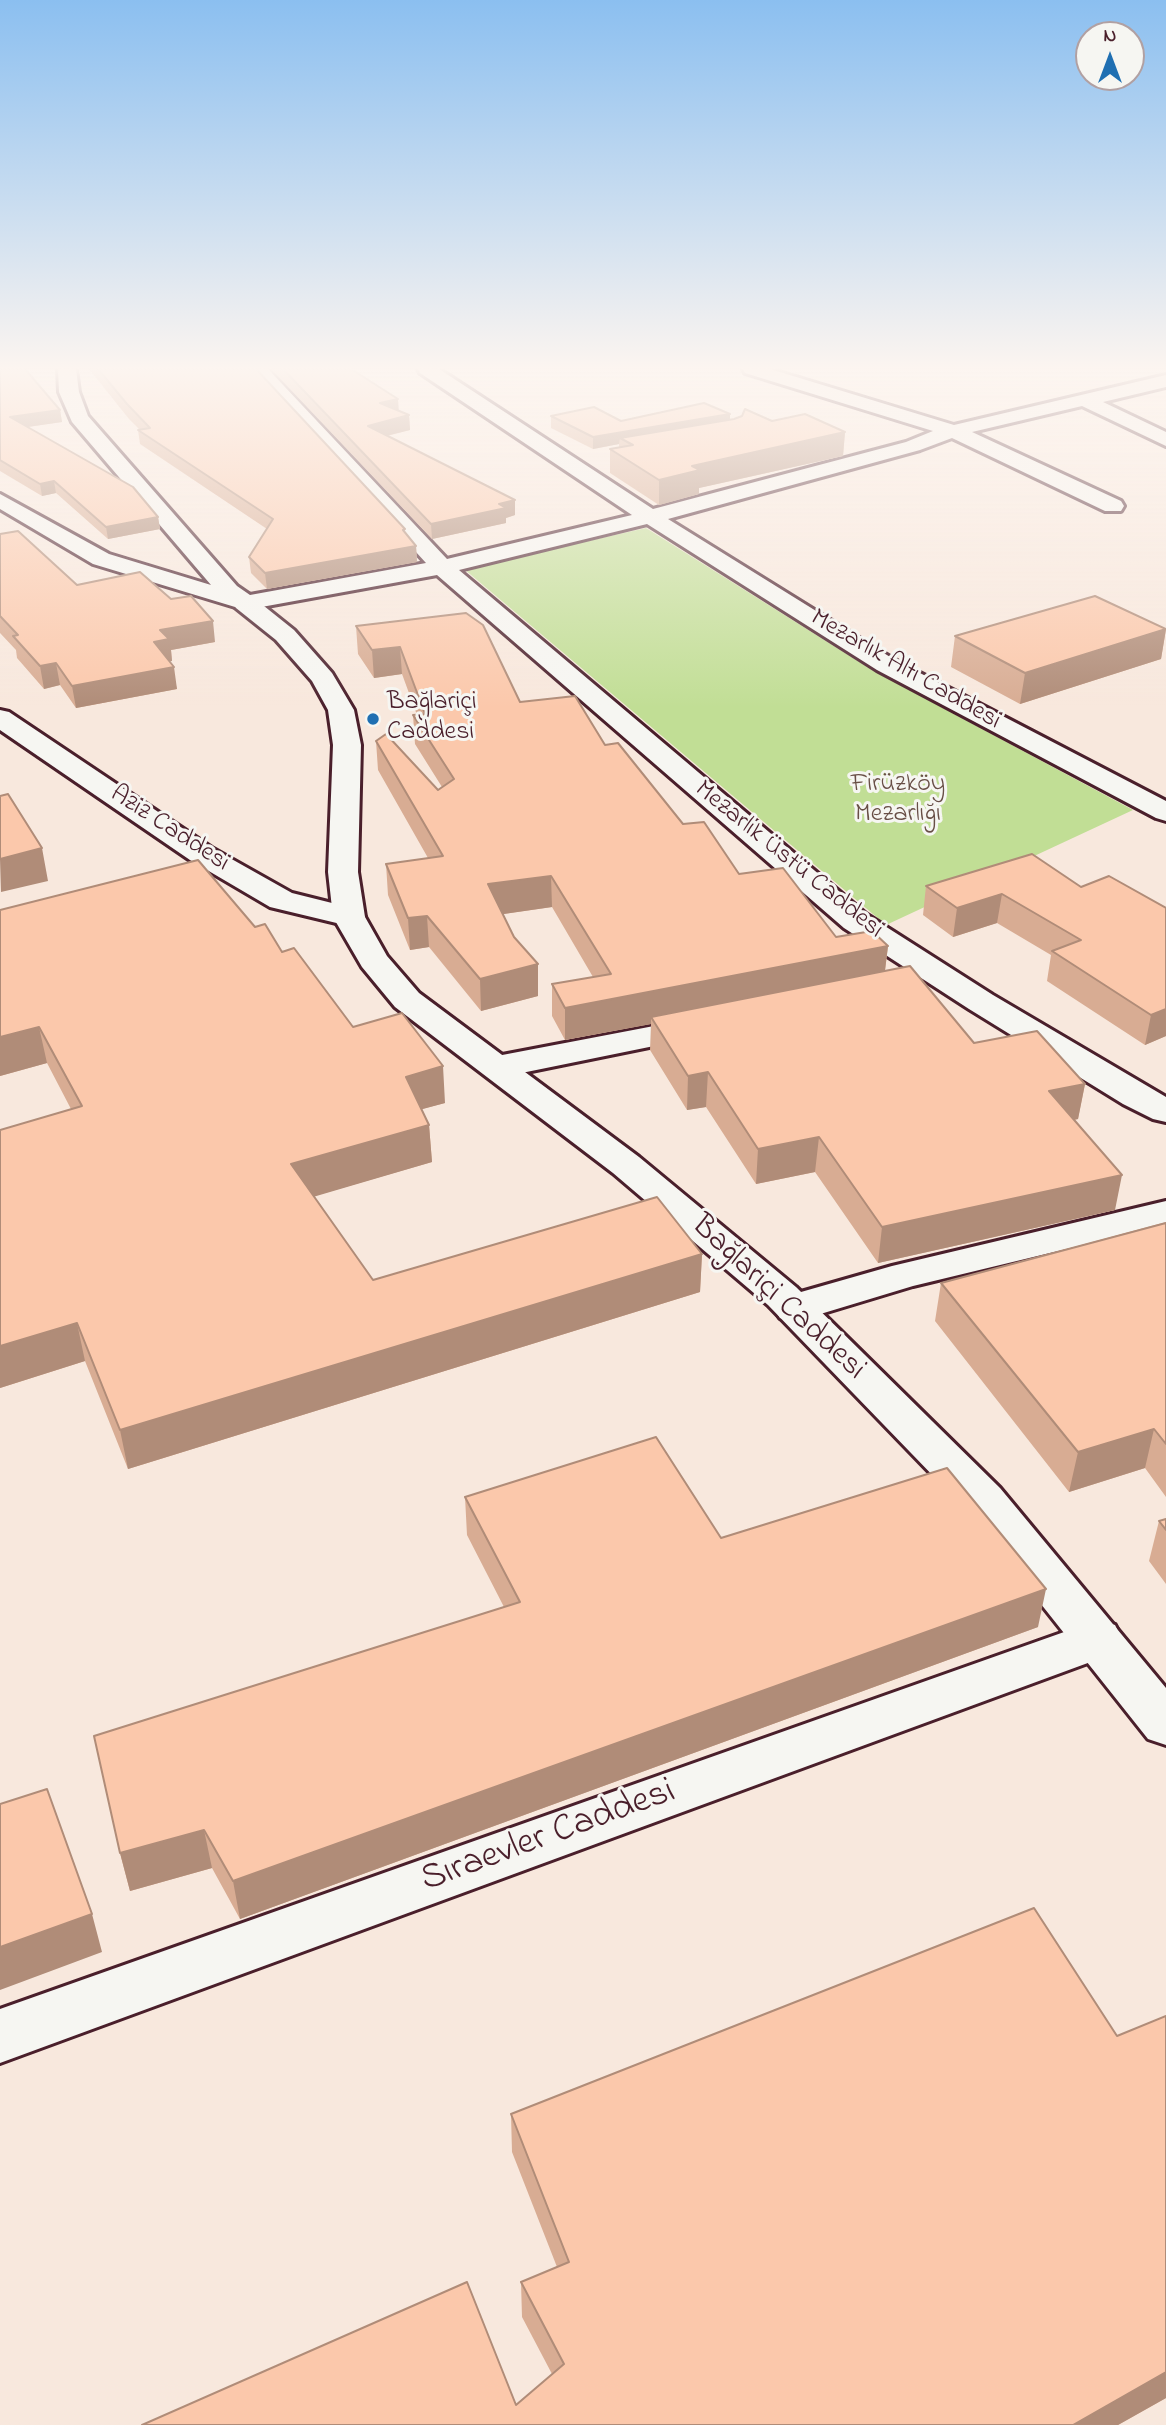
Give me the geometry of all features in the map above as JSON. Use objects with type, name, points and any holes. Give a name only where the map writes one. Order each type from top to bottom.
[{"type":"street","points":[[135,482],[229,591],[285,635],[323,678],[341,710],[347,744],[342,872],[349,917]]},
{"type":"street","name":"Mezarlık Üstü Caddesi","points":[[363,482],[442,567],[855,921],[944,979],[1136,1096],[1166,1111]]},
{"type":"street","name":"Mezarlık Altı Caddesi","points":[[597,482],[886,665],[1166,812]]},
{"type":"street","points":[[0,500],[102,559],[245,603],[442,567],[650,517],[779,482]]},
{"type":"street","points":[[1062,482],[1113,506]]},
{"type":"street","name":"Aziz Caddesi","points":[[0,718],[201,854],[237,875],[281,900],[349,917]]},
{"type":"street","points":[[200,882],[237,875]]},
{"type":"street","name":"Bağlariçi Caddesi","points":[[349,917],[373,960],[407,1000],[626,1165],[794,1308],[984,1500],[1166,1724]]},
{"type":"street","points":[[903,987],[944,979]]},
{"type":"street","points":[[497,1068],[727,1022]]},
{"type":"street","points":[[794,1308],[906,1275],[1166,1213]]},
{"type":"street","name":"Sıraevler Caddesi","points":[[0,2036],[1098,1639]]},
{"type":"green space","name":"Firüzköy Mezarlığı","points":[[646,528],[872,670],[1133,810],[886,925],[464,569]]},
{"type":"building","points":[[55,482],[125,482],[133,487],[158,517],[106,527]]},
{"type":"building","points":[[217,482],[361,482],[405,529],[403,530],[416,546],[265,573],[249,557],[273,519]]},
{"type":"building","points":[[391,482],[480,482],[515,500],[499,504],[506,508],[431,524]]},
{"type":"building","points":[[18,531],[77,585],[140,572],[171,599],[191,596],[213,621],[160,630],[169,639],[154,642],[174,667],[72,686],[56,663],[40,666],[13,636],[18,635],[0,616],[0,534]]},
{"type":"building","points":[[1095,596],[1166,629],[1025,673],[955,636]]},
{"type":"building","points":[[466,613],[483,625],[520,702],[575,696],[605,745],[618,743],[683,824],[704,822],[739,874],[783,868],[836,937],[872,931],[888,946],[565,1008],[552,984],[611,974],[551,876],[488,884],[514,937],[538,964],[480,979],[427,916],[408,918],[386,864],[443,856],[376,741],[386,734],[438,790],[454,779],[413,715],[425,714],[400,647],[372,650],[356,626]]},
{"type":"building","points":[[8,794],[42,848],[0,859],[0,796]]},
{"type":"building","points":[[1032,854],[1081,887],[1109,876],[1166,908],[1166,1009],[1151,1015],[1052,951],[1081,940],[1002,894],[957,908],[926,886]]},
{"type":"building","points":[[198,860],[255,927],[265,924],[282,952],[294,948],[353,1027],[402,1013],[443,1066],[406,1077],[429,1125],[291,1164],[373,1280],[657,1197],[702,1254],[120,1430],[77,1323],[0,1346],[0,1130],[82,1106],[39,1027],[0,1037],[0,910]]},
{"type":"building","points":[[910,966],[974,1043],[1037,1031],[1085,1084],[1049,1091],[1122,1175],[882,1227],[819,1137],[758,1149],[708,1072],[688,1076],[651,1017]]},
{"type":"building","points":[[1166,1223],[1166,1444],[1154,1429],[1078,1452],[941,1283]]},
{"type":"building","points":[[656,1437],[721,1538],[947,1468],[1046,1589],[233,1881],[204,1830],[120,1853],[94,1736],[520,1602],[465,1497]]},
{"type":"building","points":[[1166,1519],[1166,1530],[1159,1521]]},
{"type":"building","points":[[47,1789],[92,1914],[0,1947],[0,1804]]},
{"type":"building","points":[[1034,1908],[1117,2036],[1166,2016],[1166,2372],[1073,2425],[142,2425],[467,2282],[516,2405],[564,2364],[521,2282],[569,2262],[511,2114]]},
{"type":"place","name":"Bağlariçi Caddesi","points":[[373,719]]}]
